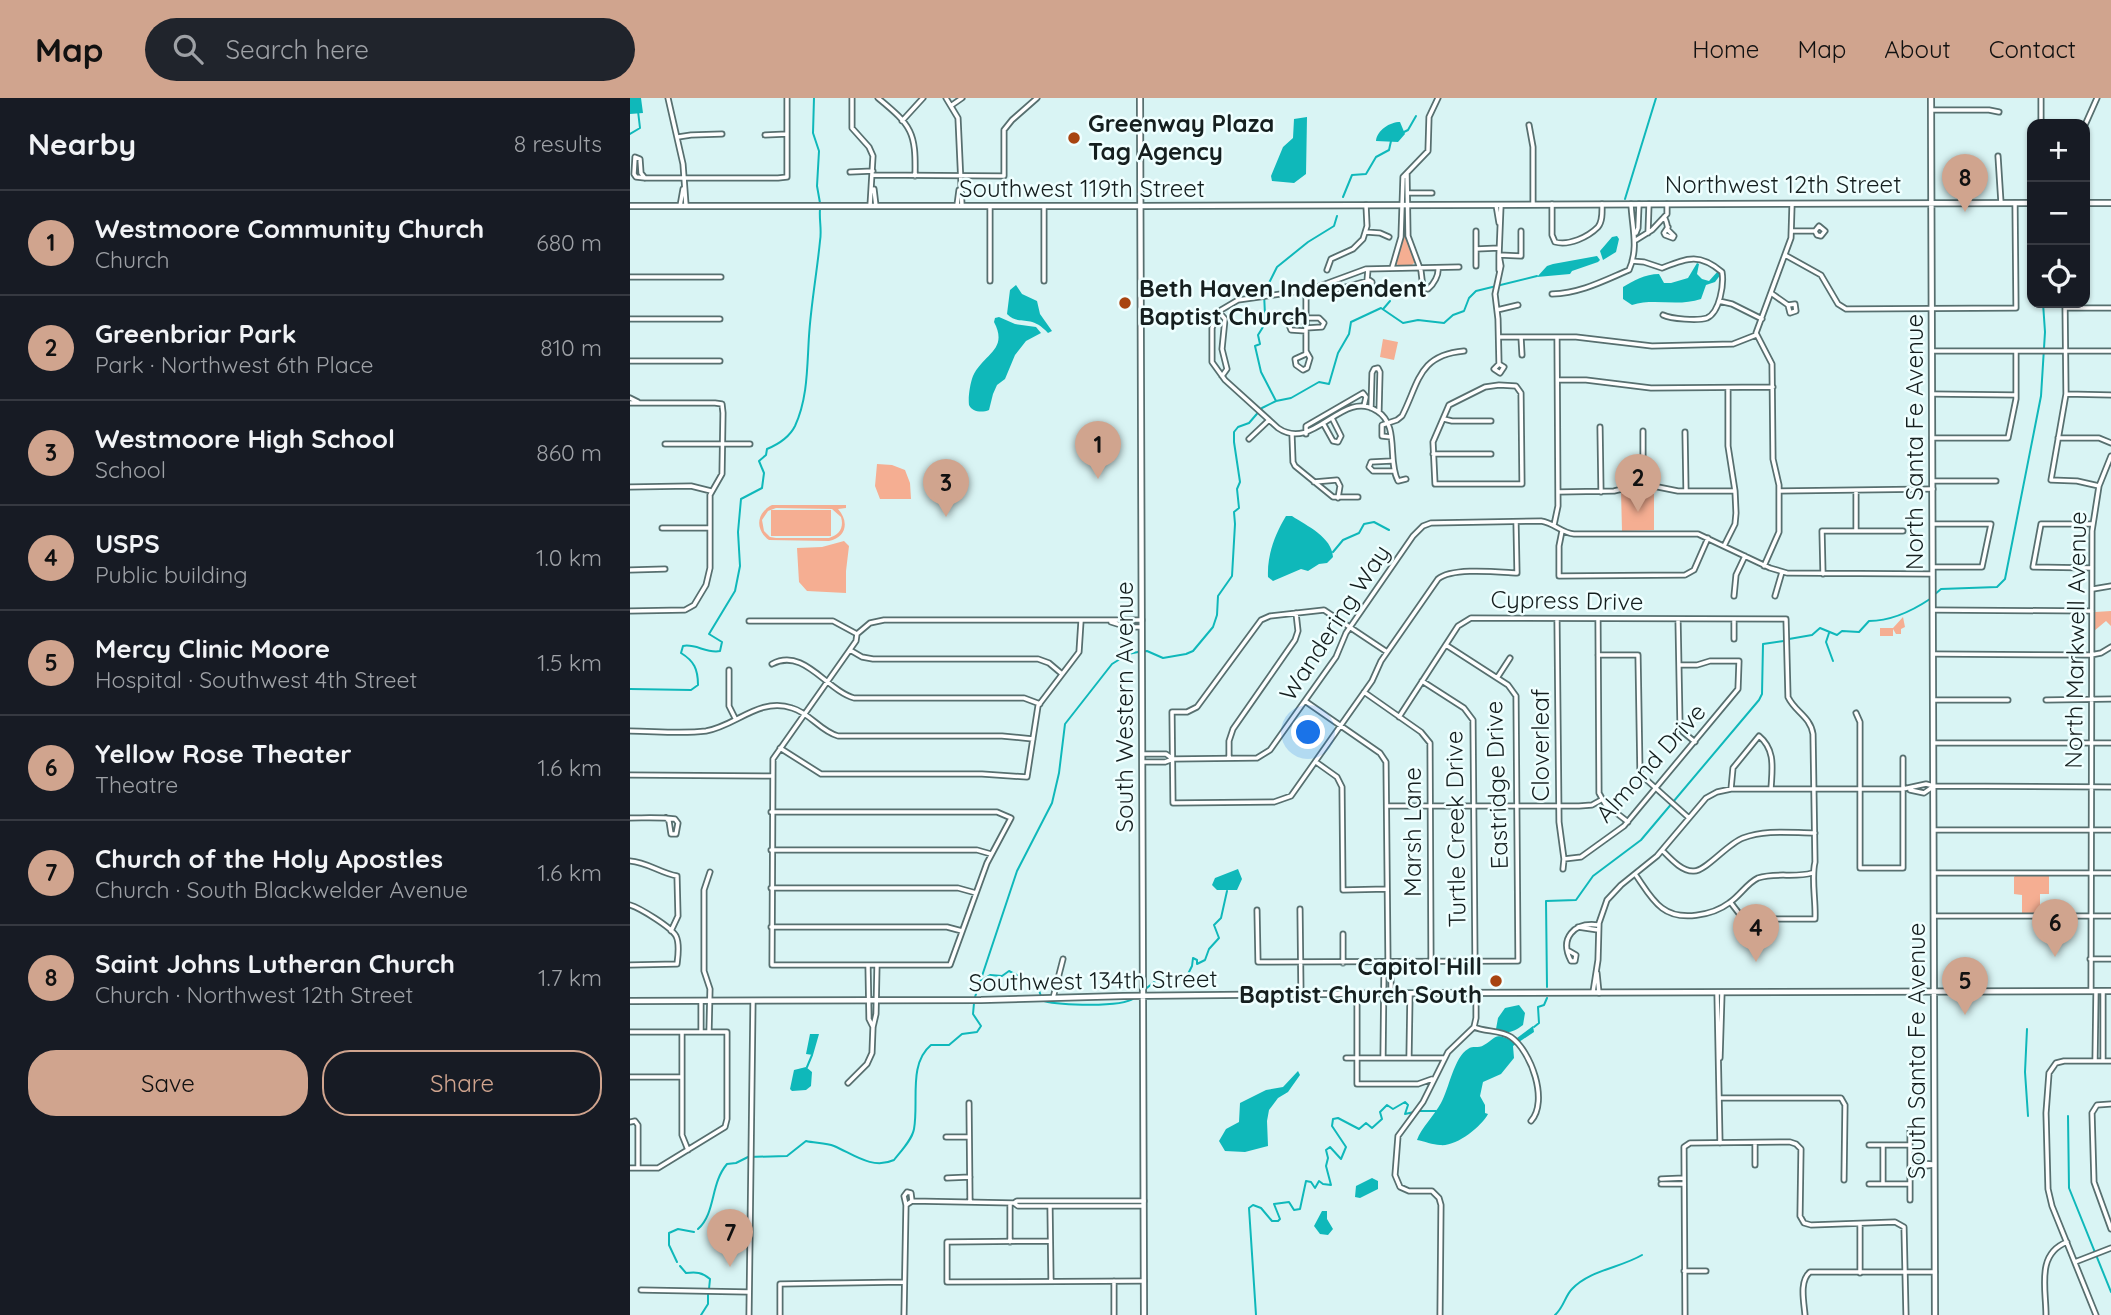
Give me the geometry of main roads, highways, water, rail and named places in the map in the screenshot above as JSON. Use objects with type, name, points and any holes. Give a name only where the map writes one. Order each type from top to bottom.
[{"type":"main road","name":"South Western Avenue","points":[[1140,98],[1144,1315]]},
{"type":"main road","name":"North Santa Fe Avenue","points":[[1931,98],[1934,786]]},
{"type":"main road","name":"Northwest 12th Street","points":[[1533,204],[2027,203]]},
{"type":"main road","points":[[2090,203],[2111,203]]},
{"type":"main road","name":"Southwest 119th Street","points":[[630,205],[1533,204]]},
{"type":"main road","name":"South Santa Fe Avenue","points":[[1934,786],[1935,1315]]},
{"type":"main road","name":"Southwest 134th Street","points":[[630,1001],[877,1001],[1476,993],[2111,991]]},
{"type":"water","points":[[630,98],[641,98],[643,113],[630,114]]},
{"type":"water","points":[[1307,117],[1306,174],[1294,183],[1272,181],[1271,176],[1283,147],[1293,138],[1294,119]]},
{"type":"water","points":[[1400,122],[1405,134],[1398,142],[1376,141],[1385,127]]},
{"type":"water","points":[[1617,236],[1619,239],[1616,252],[1603,260],[1600,251],[1612,237]]},
{"type":"water","points":[[1597,256],[1600,260],[1598,262],[1570,274],[1537,277],[1547,266]]},
{"type":"water","points":[[1697,263],[1697,274],[1702,279],[1709,281],[1718,271],[1721,274],[1715,282],[1706,285],[1701,299],[1632,305],[1623,299],[1623,287],[1635,280],[1659,274],[1664,283],[1671,283],[1688,278]]},
{"type":"water","points":[[1016,285],[1022,294],[1037,301],[1040,314],[1052,331],[1048,333],[1036,323],[1016,320],[1007,314],[1010,290]]},
{"type":"water","points":[[999,317],[1015,324],[1036,327],[1041,333],[1026,341],[1015,355],[1005,379],[997,385],[989,410],[978,411],[969,405],[971,383],[977,369],[997,346],[998,331],[994,322],[995,318]]},
{"type":"water","points":[[1286,516],[1292,516],[1324,538],[1333,557],[1327,563],[1319,564],[1308,571],[1301,569],[1273,581],[1268,577],[1270,553]]},
{"type":"water","points":[[1238,869],[1242,879],[1237,890],[1217,890],[1212,885],[1215,878]]},
{"type":"water","points":[[1519,1005],[1525,1013],[1523,1025],[1510,1032],[1496,1029],[1498,1018],[1505,1008]]},
{"type":"water","points":[[1533,1026],[1534,1032],[1513,1046],[1514,1058],[1501,1074],[1483,1082],[1480,1096],[1485,1105],[1485,1113],[1488,1114],[1480,1125],[1446,1145],[1417,1140],[1441,1103],[1463,1053],[1496,1037],[1513,1041]]},
{"type":"water","points":[[810,1034],[819,1034],[813,1055],[806,1054]]},
{"type":"water","points":[[806,1067],[812,1072],[811,1086],[806,1090],[792,1091],[790,1089],[794,1070]]},
{"type":"water","points":[[1298,1071],[1300,1075],[1288,1092],[1278,1098],[1269,1110],[1268,1146],[1245,1152],[1225,1151],[1219,1141],[1226,1129],[1239,1122],[1240,1103],[1266,1090],[1283,1087]]},
{"type":"water","points":[[1372,1178],[1378,1181],[1378,1189],[1360,1198],[1355,1197],[1356,1186]]},
{"type":"water","points":[[1322,1211],[1327,1211],[1327,1219],[1333,1229],[1328,1235],[1320,1234],[1314,1226]]},
{"type":"waterway","points":[[814,98],[813,133],[819,151],[817,186],[820,203]]},
{"type":"waterway","points":[[1625,199],[1656,98]]},
{"type":"waterway","points":[[630,134],[640,128],[638,111]]},
{"type":"waterway","points":[[1404,132],[1416,116]]},
{"type":"waterway","points":[[1343,197],[1352,175],[1366,174],[1376,157],[1389,150],[1391,141]]},
{"type":"waterway","points":[[630,689],[691,690],[698,685],[697,674],[692,662],[681,653],[683,646],[720,651],[722,642],[709,634],[735,591],[740,566],[738,532],[741,499],[762,488],[764,473],[759,461],[766,455],[767,449],[790,434],[802,404],[821,237],[820,209]]},
{"type":"waterway","points":[[1276,401],[1261,372],[1255,346],[1260,344],[1258,335],[1263,327],[1264,293],[1277,267],[1308,242],[1334,226],[1337,216]]},
{"type":"waterway","points":[[975,997],[1017,871],[1052,803],[1065,724],[1112,664],[1128,654],[1138,652],[1147,651],[1163,658],[1186,654],[1193,651],[1213,627],[1218,596],[1232,576],[1234,512],[1239,508],[1237,489],[1240,482],[1234,432],[1238,427],[1249,423],[1262,408],[1291,398],[1319,382],[1329,384],[1338,353],[1349,334],[1351,322],[1381,308],[1403,323],[1418,320],[1444,323],[1453,315],[1464,311],[1469,298],[1476,291],[1537,276]]},
{"type":"waterway","points":[[1384,308],[1390,301]]},
{"type":"waterway","points":[[1934,595],[1941,589],[1997,587],[2005,579],[2041,396],[2045,332],[2043,308]]},
{"type":"waterway","points":[[1333,552],[1343,540],[1359,533],[1364,524],[1374,522],[1389,530]]},
{"type":"waterway","points":[[1789,639],[1812,635],[1820,628],[1837,635],[1842,631],[1859,632],[1869,621],[1901,614],[1930,599]]},
{"type":"waterway","points":[[1829,633],[1826,642],[1833,661]]},
{"type":"waterway","points":[[1547,987],[1546,901],[1576,900],[1593,876],[1641,840],[1759,700],[1762,694],[1763,644],[1784,641]]},
{"type":"waterway","points":[[1138,995],[1158,979],[1187,976],[1193,958],[1197,960],[1197,964],[1205,960],[1209,949],[1219,938],[1214,925],[1221,918],[1227,891]]},
{"type":"waterway","points":[[982,980],[990,975],[1002,976],[1009,971],[1037,985],[1041,996]]},
{"type":"waterway","points":[[1044,1001],[1104,1004],[1134,998]]},
{"type":"waterway","points":[[1534,1027],[1539,1023],[1538,1007],[1544,1005],[1547,998]]},
{"type":"waterway","points":[[698,1229],[708,1215],[718,1180],[727,1164],[748,1157],[787,1156],[806,1141],[834,1146],[870,1162],[886,1163],[894,1160],[913,1133],[919,1062],[931,1045],[949,1045],[962,1034],[977,1032],[981,1026],[973,1014],[974,1003]]},
{"type":"waterway","points":[[2027,1029],[2025,1072],[2028,1116]]},
{"type":"waterway","points":[[807,1067],[812,1055]]},
{"type":"waterway","points":[[1256,1315],[1249,1208],[1253,1205],[1261,1208],[1272,1221],[1278,1221],[1280,1219],[1274,1204],[1289,1202],[1294,1210],[1300,1209],[1306,1181],[1311,1182],[1315,1188],[1319,1181],[1331,1185],[1326,1166],[1326,1150],[1330,1147],[1341,1159],[1346,1147],[1332,1126],[1333,1119],[1338,1118],[1359,1129],[1366,1123],[1372,1128],[1382,1119],[1380,1112],[1387,1105],[1393,1109],[1405,1102],[1408,1105],[1405,1114],[1414,1112]]},
{"type":"waterway","points":[[1420,1111],[1436,1111]]},
{"type":"waterway","points":[[2068,1116],[2069,1188],[2111,1292]]},
{"type":"waterway","points":[[677,1262],[669,1245],[669,1233],[678,1229],[694,1232]]},
{"type":"waterway","points":[[1555,1315],[1579,1283],[1596,1273],[1642,1255]]},
{"type":"waterway","points":[[680,1266],[686,1273],[699,1273],[710,1279],[709,1289]]},
{"type":"waterway","points":[[701,1315],[708,1304],[708,1294]]},
{"type":"place","name":"Greenway Plaza Tag Agency","points":[[1074,138]]},
{"type":"place","name":"Saint Johns Lutheran Church","points":[[1965,212]]},
{"type":"place","name":"Beth Haven Independent Baptist Church","points":[[1125,303]]},
{"type":"place","name":"Westmoore Community Church","points":[[1098,479]]},
{"type":"place","name":"Greenbriar Park","points":[[1638,512]]},
{"type":"place","name":"Westmoore High School","points":[[946,517]]},
{"type":"place","name":"Yellow Rose Theater","points":[[2055,957]]},
{"type":"place","name":"USPS","points":[[1756,962]]},
{"type":"place","name":"Capitol Hill Baptist Church South","points":[[1496,981]]},
{"type":"place","name":"Mercy Clinic Moore","points":[[1965,1015]]},
{"type":"place","name":"Church of the Holy Apostles","points":[[730,1267]]}]
